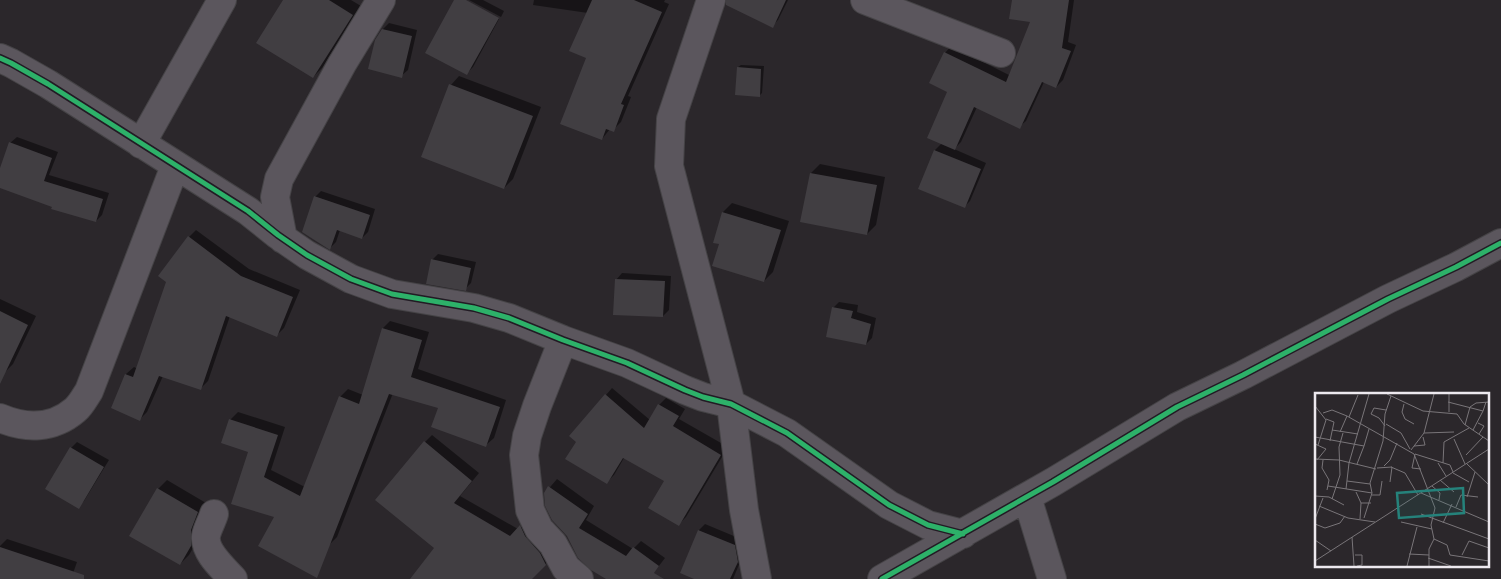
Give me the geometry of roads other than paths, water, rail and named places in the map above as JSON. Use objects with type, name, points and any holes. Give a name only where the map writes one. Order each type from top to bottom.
[{"type":"street","points":[[141,144],[222,0]]},
{"type":"street","points":[[284,239],[275,197],[279,179],[333,81],[381,0]]},
{"type":"street","points":[[711,0],[670,119],[669,166],[731,404],[744,510],[757,579]]},
{"type":"street","points":[[865,0],[1001,53]]},
{"type":"street","points":[[0,58],[11,62],[48,84],[248,212],[307,255],[351,279],[392,294],[474,308],[508,318],[627,363],[703,397],[731,404],[787,433],[905,515],[928,525],[963,534]]},
{"type":"street","points":[[0,418],[14,424],[39,426],[60,420],[77,409],[89,391],[175,166]]},
{"type":"street","points":[[882,579],[1027,497],[1177,407],[1244,375],[1388,299],[1456,267],[1501,243]]},
{"type":"street","points":[[563,340],[537,406],[527,436],[524,455],[530,510],[539,529],[553,544],[566,568],[579,579]]},
{"type":"street","points":[[1027,497],[1052,579]]},
{"type":"street","points":[[214,514],[207,534],[207,543],[214,558],[232,579]]}]
